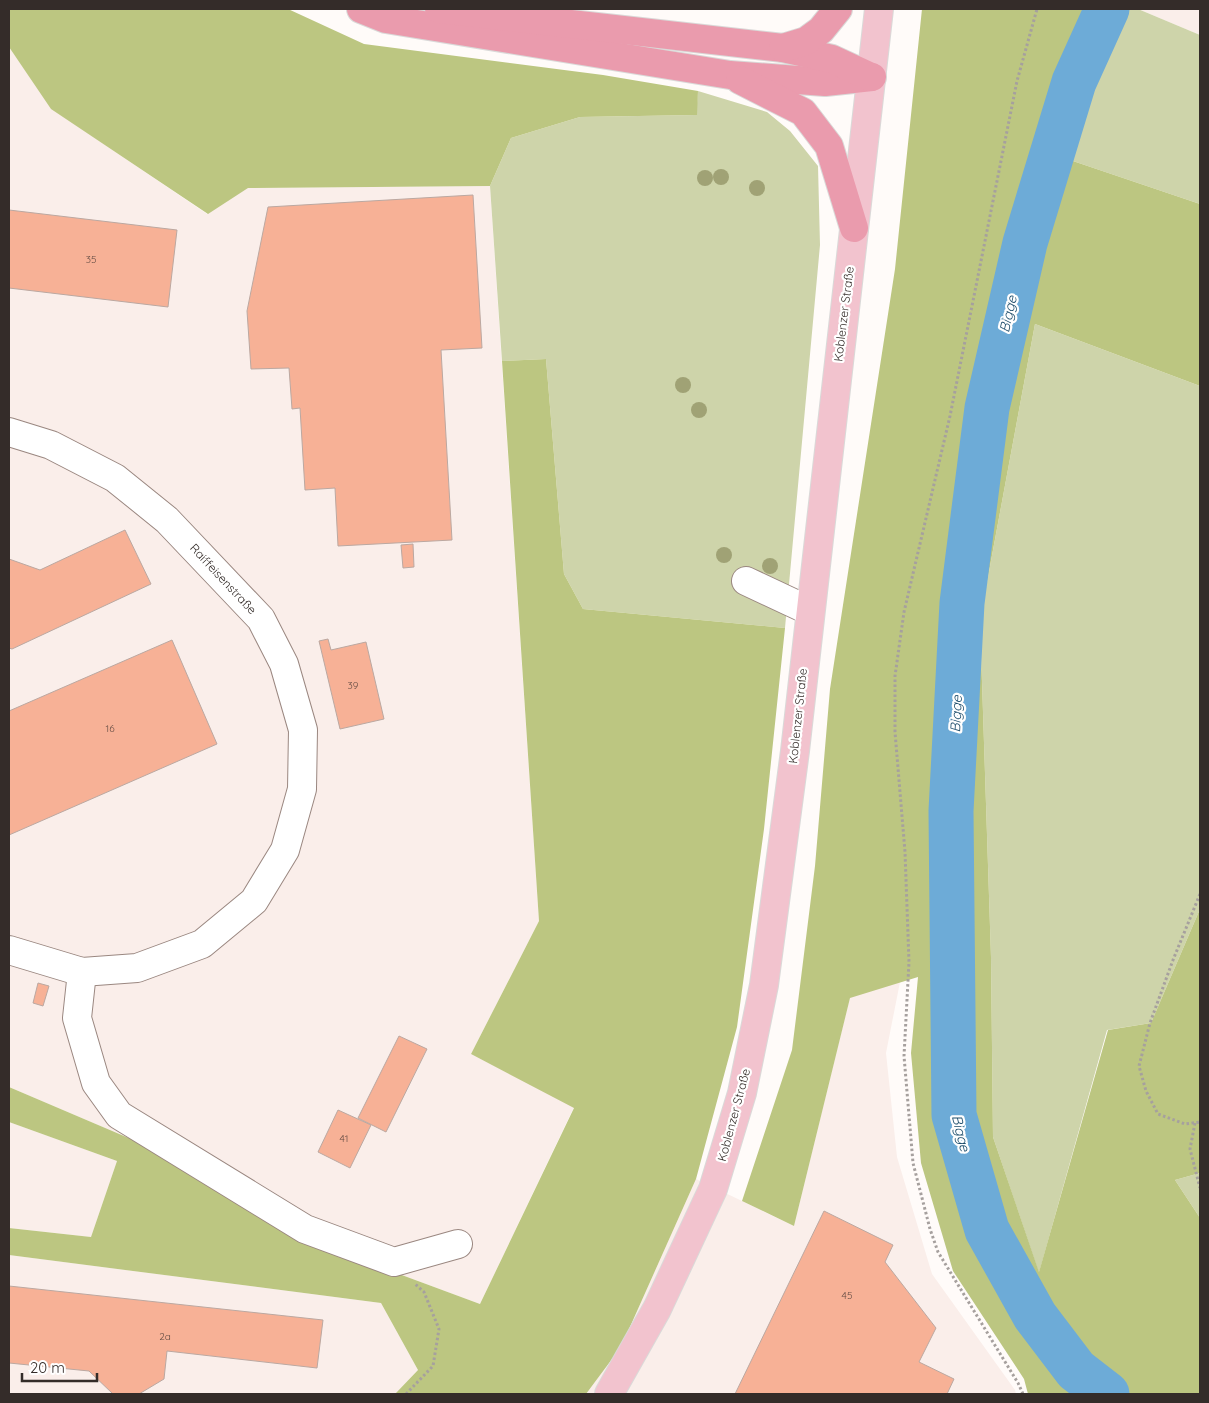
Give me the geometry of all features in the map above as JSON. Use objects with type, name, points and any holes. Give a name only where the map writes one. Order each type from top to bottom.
[{"type":"highway","points":[[361,9],[386,19],[730,75],[825,82],[872,77]]},
{"type":"highway","points":[[439,9],[783,48],[832,59],[872,77]]},
{"type":"highway","points":[[783,48],[806,41],[821,30],[838,9]]},
{"type":"highway","points":[[730,75],[803,112],[829,146],[854,228]]},
{"type":"main road","name":"Koblenzer Straße","points":[[609,1394],[657,1309],[713,1189],[742,1093],[764,985],[795,751],[880,9]]},
{"type":"street","name":"Raiffeisenstraße","points":[[9,432],[52,445],[115,478],[167,520],[261,619],[284,664],[303,730],[302,789],[285,850],[254,901],[202,944],[137,968],[82,972],[9,950]]},
{"type":"street","points":[[746,581],[810,611]]},
{"type":"street","points":[[82,972],[77,1018],[96,1083],[119,1115],[305,1229],[394,1262],[458,1244]]},
{"type":"path","points":[[1023,1394],[938,1252],[930,1230],[913,1163],[904,1056],[908,962],[905,852],[895,732],[895,686],[904,612],[950,416],[1015,90],[1037,9]]},
{"type":"path","points":[[1200,894],[1172,960],[1156,1005],[1139,1066],[1146,1091],[1158,1114],[1185,1124],[1200,1122]]},
{"type":"path","points":[[1195,1123],[1190,1149],[1200,1188]]},
{"type":"path","points":[[394,1262],[424,1292],[439,1329],[433,1366],[406,1394]]},
{"type":"shaded area","points":[[1138,9],[1200,9],[1200,35]]},
{"type":"shaded area","points":[[9,47],[52,109],[207,214],[247,188],[490,186],[539,921],[471,1054],[574,1107],[480,1304],[310,1241],[131,1139],[9,1087]]},
{"type":"shaded area","points":[[900,982],[886,1053],[897,1157],[932,1274],[1016,1394],[586,1394],[621,1347],[696,1179],[794,1226],[850,997]]},
{"type":"shaded area","points":[[9,1122],[117,1161],[91,1237],[9,1228]]},
{"type":"shaded area","points":[[9,1255],[381,1303],[418,1370],[395,1394],[9,1394]]},
{"type":"green space","points":[[9,9],[288,9],[364,44],[603,75],[698,91],[697,115],[580,117],[511,138],[490,186],[248,188],[208,214],[51,109],[9,47]]},
{"type":"green space","points":[[922,9],[1089,9],[1044,154],[1067,159],[1200,204],[1200,386],[1035,324],[980,620],[991,957],[993,1137],[1039,1272],[1108,1030],[1151,1023],[1200,909],[1200,1173],[1175,1180],[1200,1218],[1200,1394],[1028,1394],[1024,1379],[953,1271],[921,1163],[911,1053],[918,977],[850,998],[794,1226],[742,1201],[792,1050],[815,866],[830,689],[895,269]]},
{"type":"green space","points":[[1121,9],[1138,9],[1200,35],[1200,204],[1067,159],[1086,85]]},
{"type":"green space","points":[[698,91],[767,112],[790,131],[818,166],[820,245],[785,628],[583,609],[564,574],[546,359],[502,361],[490,186],[511,138],[580,117],[696,115]]},
{"type":"green space","points":[[1035,324],[1200,386],[1200,909],[1151,1023],[1107,1030],[1039,1273],[993,1137],[991,957],[980,620]]},
{"type":"green space","points":[[546,359],[564,574],[583,609],[785,628],[764,829],[737,1027],[696,1179],[621,1347],[586,1394],[395,1394],[418,1370],[381,1303],[9,1255],[9,1228],[91,1237],[117,1161],[9,1122],[9,1087],[131,1139],[310,1241],[480,1304],[574,1108],[471,1054],[539,921],[502,361]]},
{"type":"green space","points":[[1200,1173],[1200,1218],[1175,1180]]},
{"type":"building","points":[[473,195],[482,348],[441,350],[452,540],[338,546],[335,488],[305,490],[300,408],[292,409],[289,368],[251,369],[247,311],[268,207]]},
{"type":"building","points":[[9,210],[177,230],[168,307],[9,288]]},
{"type":"building","points":[[125,530],[151,584],[12,649],[9,648],[9,559],[40,570]]},
{"type":"building","points":[[413,544],[414,567],[403,568],[401,545]]},
{"type":"building","points":[[328,639],[331,650],[366,642],[384,719],[340,729],[319,641]]},
{"type":"building","points":[[172,640],[217,744],[9,835],[9,711]]},
{"type":"building","points":[[38,983],[49,986],[43,1006],[33,1003]]},
{"type":"building","points":[[399,1036],[427,1049],[386,1132],[358,1118]]},
{"type":"building","points":[[338,1110],[371,1125],[350,1168],[318,1152]]},
{"type":"building","points":[[824,1211],[893,1245],[885,1262],[936,1328],[919,1362],[954,1379],[947,1394],[735,1394]]},
{"type":"building","points":[[9,1286],[323,1320],[317,1368],[167,1351],[164,1379],[139,1394],[113,1394],[89,1371],[9,1363]]},
{"type":"waterway","name":"Bigge","points":[[1107,9],[1074,82],[1025,243],[987,408],[962,603],[951,811],[954,1115],[987,1230],[1035,1316],[1076,1370],[1107,1394]]}]
